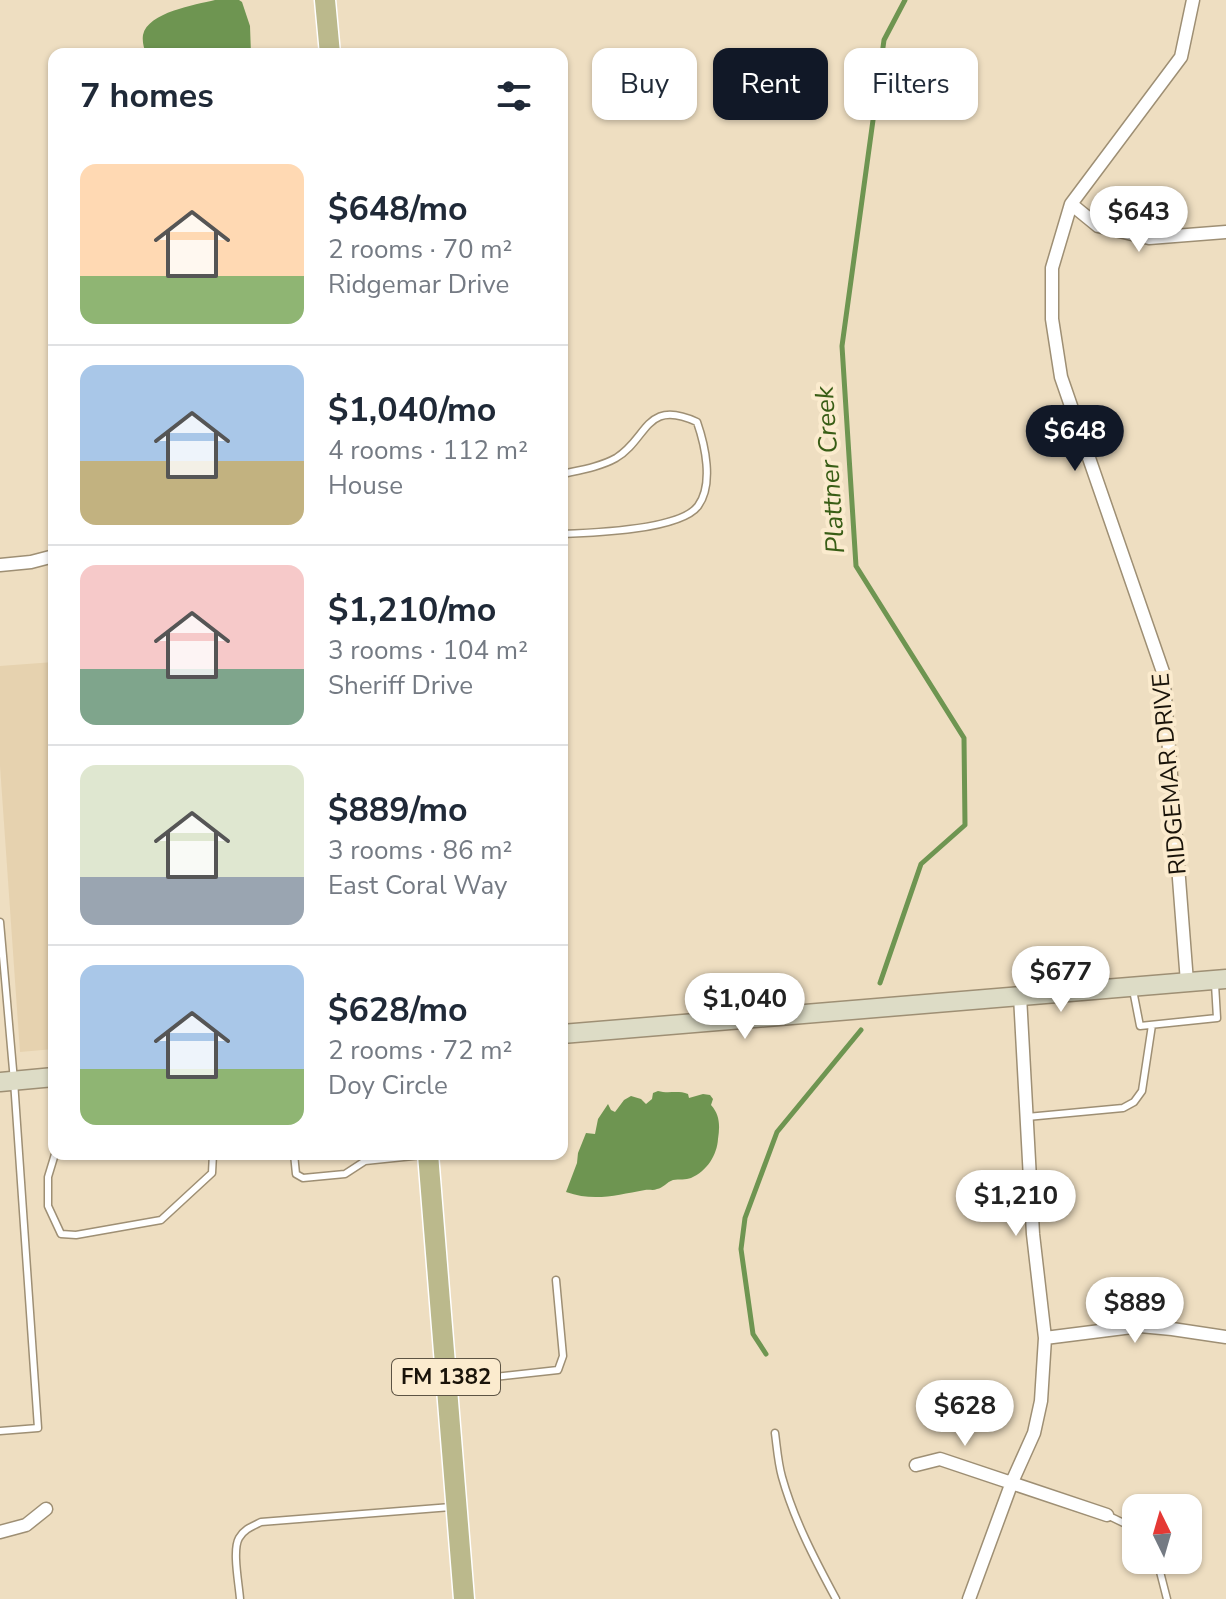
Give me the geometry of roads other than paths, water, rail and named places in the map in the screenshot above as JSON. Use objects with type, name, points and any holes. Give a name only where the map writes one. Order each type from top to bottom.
[{"type":"main road","points":[[325,0],[329,48]]},
{"type":"main road","name":"FM 1382","points":[[428,1160],[464,1599]]},
{"type":"street","name":"RIDGEMAR DRIVE","points":[[1187,982],[1163,672],[1061,377],[1052,319],[1052,268],[1071,204],[1181,57],[1193,0]]},
{"type":"street","points":[[1071,204],[1098,226],[1149,238],[1226,232]]},
{"type":"street","points":[[0,565],[48,558]]},
{"type":"street","points":[[568,1034],[1220,980]]},
{"type":"street","points":[[969,1599],[1012,1482],[1034,1433],[1041,1401],[1045,1338],[1033,1234],[1020,996]]},
{"type":"street","points":[[7,1081],[48,1078]]},
{"type":"street","points":[[1045,1338],[1140,1326],[1226,1337]]},
{"type":"street","points":[[916,1465],[940,1459],[1107,1515]]},
{"type":"street","points":[[0,1532],[26,1525],[46,1509]]},
{"type":"lane","points":[[568,472],[618,457],[656,418],[685,416],[697,422],[702,437],[706,487],[697,507],[676,520],[640,528],[568,534]]},
{"type":"lane","points":[[0,922],[7,1081],[38,1428],[0,1431]]},
{"type":"lane","points":[[1133,987],[1140,1026],[1217,1018],[1220,980]]},
{"type":"lane","points":[[1027,1117],[1123,1108],[1134,1102],[1142,1091],[1152,1025]]},
{"type":"lane","points":[[53,1160],[48,1177],[48,1206],[61,1234],[76,1235],[161,1220],[212,1173],[213,1160]]},
{"type":"lane","points":[[295,1160],[296,1174],[303,1178],[345,1174],[365,1161],[374,1160]]},
{"type":"lane","points":[[447,1382],[558,1370],[563,1356],[556,1280]]},
{"type":"lane","points":[[775,1433],[782,1477],[792,1506],[803,1535],[836,1599]]},
{"type":"lane","points":[[240,1599],[236,1548],[239,1537],[261,1522],[457,1507]]},
{"type":"lane","points":[[1107,1515],[1122,1522]]},
{"type":"lane","points":[[1161,1574],[1167,1599]]},
{"type":"waterway","name":"Plattner Creek","points":[[880,983],[921,864],[965,825],[964,738],[856,566],[842,346],[884,40],[905,0]]},
{"type":"waterway","name":"Plattner Creek","points":[[766,1354],[753,1334],[741,1249],[745,1218],[777,1132],[861,1030]]}]
